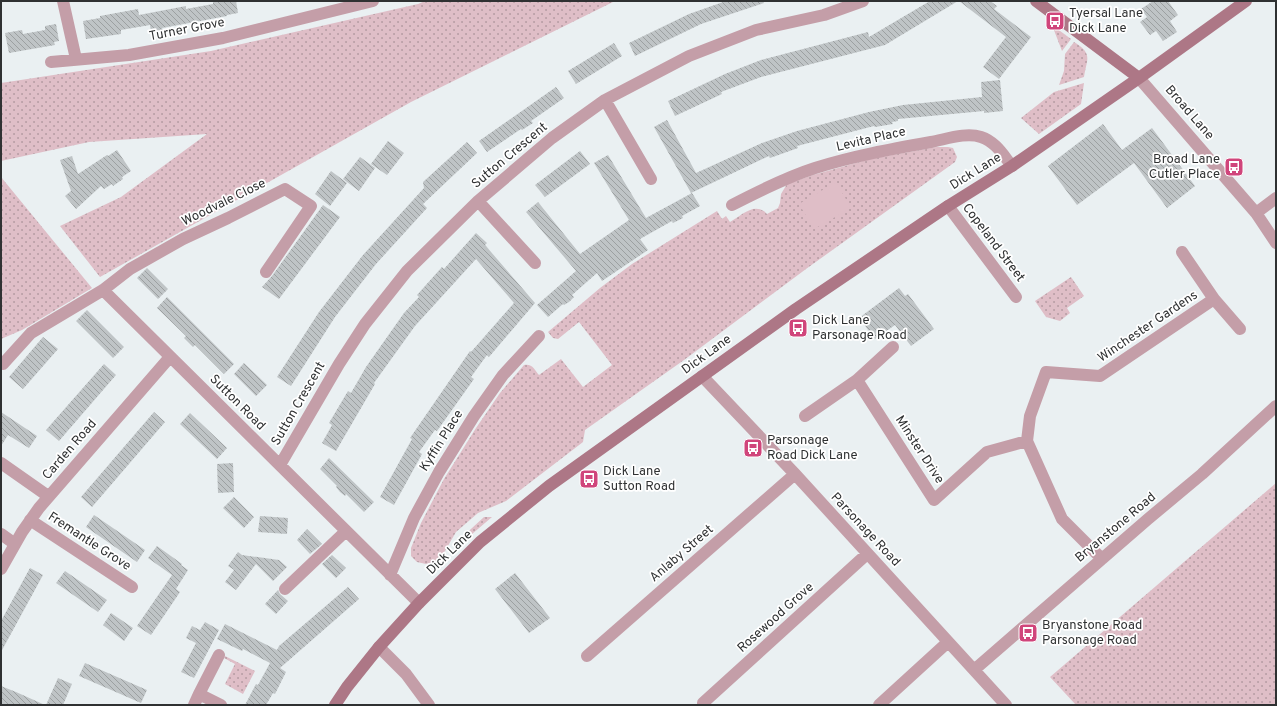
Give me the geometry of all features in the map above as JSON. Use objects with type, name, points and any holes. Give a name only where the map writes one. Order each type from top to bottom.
[{"type":"street","points":[[63,1],[76,59]]},
{"type":"street","name":"Turner Grove","points":[[51,62],[129,55],[223,38],[325,6],[373,1]]},
{"type":"street","name":"Sutton Crescent","points":[[280,465],[339,364],[365,324],[407,271],[478,201],[552,138],[605,100],[689,56],[756,30],[824,15],[863,1]]},
{"type":"street","points":[[1036,1],[1140,78]]},
{"type":"street","name":"Dick Lane","points":[[335,705],[347,687],[379,647],[420,603],[480,542],[549,486],[796,309],[948,206],[1012,166],[1140,78],[1246,1]]},
{"type":"street","name":"Broad Lane","points":[[1140,78],[1256,213],[1276,243]]},
{"type":"street","points":[[605,100],[651,179]]},
{"type":"street","name":"Levita Place","points":[[732,205],[774,184],[815,168],[884,150],[963,136],[976,136],[989,140],[996,146],[1012,166]]},
{"type":"street","name":"Woodvale Close","points":[[103,290],[130,269],[164,248],[285,189],[311,206],[266,272]]},
{"type":"street","points":[[1256,213],[1276,198]]},
{"type":"street","points":[[478,201],[535,263]]},
{"type":"street","name":"Copeland Street","points":[[948,206],[1016,297]]},
{"type":"street","points":[[1182,252],[1214,299],[1240,329]]},
{"type":"street","points":[[3,364],[31,334],[103,290]]},
{"type":"street","name":"Sutton Road","points":[[103,290],[420,603]]},
{"type":"street","name":"Winchester Gardens","points":[[1027,441],[1030,416],[1046,372],[1100,376],[1214,299]]},
{"type":"street","name":"Kyffin Place","points":[[390,575],[414,518],[438,472],[474,416],[503,375],[539,336]]},
{"type":"street","points":[[805,416],[857,380],[893,347]]},
{"type":"street","name":"Carden Road","points":[[1,569],[30,520],[48,496],[170,357]]},
{"type":"street","name":"Parsonage Road","points":[[702,376],[1006,705]]},
{"type":"street","name":"Minster Drive","points":[[857,380],[934,500],[987,452],[1027,441]]},
{"type":"street","name":"Bryanstone Road","points":[[974,670],[1202,474],[1276,406]]},
{"type":"street","points":[[1027,441],[1062,519],[1102,559]]},
{"type":"street","points":[[1,463],[48,496]]},
{"type":"street","name":"Anlaby Street","points":[[587,656],[794,474]]},
{"type":"street","name":"Fremantle Grove","points":[[30,520],[132,587]]},
{"type":"street","points":[[285,589],[346,531]]},
{"type":"street","points":[[1,534],[15,544]]},
{"type":"street","name":"Rosewood Grove","points":[[703,703],[867,554]]},
{"type":"street","points":[[879,705],[948,642]]},
{"type":"street","points":[[379,647],[406,674],[428,705]]},
{"type":"street","points":[[194,705],[219,655]]},
{"type":"street","points":[[199,694],[221,705]]},
{"type":"shaded area","points":[[425,1],[615,1],[411,102],[100,277],[60,226],[121,197],[207,134],[89,142],[1,161],[1,83],[211,51],[418,4]]},
{"type":"shaded area","points":[[1052,25],[1071,39],[1062,51]]},
{"type":"shaded area","points":[[1074,42],[1086,53],[1087,61],[1084,77],[1059,85],[1064,71],[1065,54]]},
{"type":"shaded area","points":[[1084,83],[1081,104],[1039,134],[1021,118],[1054,92]]},
{"type":"shaded area","points":[[937,147],[953,148],[957,157],[955,162],[806,269],[684,360],[585,430],[583,442],[506,501],[478,513],[456,532],[442,556],[434,562],[426,564],[417,562],[411,556],[411,548],[421,523],[444,479],[500,393],[524,365],[531,366],[539,375],[561,359],[583,387],[612,365],[579,322],[558,339],[553,338],[548,332],[600,288],[632,264],[717,211],[722,219],[726,216],[730,222],[748,210],[758,209],[767,214],[778,208],[781,194],[787,184],[870,159]]},
{"type":"shaded area","points":[[1,177],[92,288],[22,330],[1,339]]},
{"type":"shaded area","points":[[836,182],[851,208],[814,229],[799,204]]},
{"type":"shaded area","points":[[1071,277],[1084,296],[1067,308],[1070,313],[1060,321],[1046,317],[1035,301]]},
{"type":"shaded area","points":[[1276,483],[1276,705],[1076,705],[1050,677]]},
{"type":"shaded area","points":[[484,517],[492,517],[458,546],[459,540]]},
{"type":"shaded area","points":[[225,656],[255,671],[243,694],[225,684],[235,664],[224,658]]},
{"type":"building","points":[[213,1],[236,1],[238,13],[162,28],[163,30],[151,32],[150,25],[121,30],[121,34],[86,39],[83,21],[100,18],[100,16],[138,9],[139,15],[186,6],[186,9],[213,4]]},
{"type":"building","points":[[726,1],[763,1],[764,3],[701,24],[635,56],[629,43],[689,14]]},
{"type":"building","points":[[930,1],[958,1],[885,45],[761,77],[721,92],[722,94],[675,116],[668,101],[725,74],[761,60],[868,32],[869,37]]},
{"type":"building","points":[[959,1],[990,1],[997,6],[994,9],[1031,37],[999,79],[983,67],[1006,37]]},
{"type":"building","points":[[1153,1],[1168,1],[1178,15],[1170,21],[1177,32],[1163,41],[1156,31],[1150,35],[1140,22],[1147,17],[1141,9]]},
{"type":"building","points":[[56,24],[59,41],[54,42],[55,45],[9,53],[5,33],[22,30],[23,34],[45,30],[45,26]]},
{"type":"building","points":[[614,43],[622,56],[576,84],[568,71]]},
{"type":"building","points":[[1000,80],[1003,111],[984,113],[984,111],[898,119],[898,121],[892,122],[893,124],[874,126],[797,146],[798,148],[770,158],[769,156],[691,193],[654,127],[667,120],[696,173],[762,143],[797,131],[869,112],[903,105],[982,97],[981,82]]},
{"type":"building","points":[[556,87],[564,98],[531,121],[533,123],[522,130],[521,129],[487,152],[479,141]]},
{"type":"building","points":[[1103,124],[1122,150],[1152,128],[1195,186],[1167,208],[1134,163],[1077,205],[1048,166]]},
{"type":"building","points":[[388,141],[404,153],[387,175],[371,164]]},
{"type":"building","points":[[467,142],[477,153],[423,204],[427,208],[376,264],[335,317],[291,386],[277,377],[319,312],[363,255],[424,188],[423,182]]},
{"type":"building","points":[[117,150],[131,171],[113,186],[112,184],[104,189],[101,186],[76,209],[65,196],[71,191],[60,160],[72,156],[78,174]]},
{"type":"building","points":[[580,151],[590,164],[545,197],[535,185]]},
{"type":"building","points":[[608,155],[646,218],[692,193],[700,206],[682,216],[683,218],[673,223],[672,221],[640,239],[648,250],[602,281],[597,273],[572,295],[574,297],[569,302],[564,305],[563,304],[548,317],[537,305],[576,271],[526,212],[538,202],[580,254],[629,220],[594,163]]},
{"type":"building","points":[[360,157],[375,168],[359,191],[343,179]]},
{"type":"building","points":[[331,171],[347,183],[330,206],[315,194]]},
{"type":"building","points":[[323,205],[340,217],[279,299],[262,287],[272,276]]},
{"type":"building","points":[[476,233],[487,243],[485,245],[535,303],[489,357],[487,355],[471,377],[474,379],[437,431],[435,430],[419,452],[422,454],[394,505],[380,497],[412,439],[410,438],[470,351],[471,352],[514,303],[476,259],[415,326],[374,383],[375,384],[336,451],[322,443],[332,425],[329,423],[348,391],[351,393],[366,367],[404,313],[419,297],[417,295],[442,267],[444,269]]},
{"type":"building","points":[[147,268],[168,289],[158,299],[137,278]]},
{"type":"building","points":[[899,288],[905,296],[908,294],[934,329],[911,346],[895,325],[875,339],[859,318]]},
{"type":"building","points":[[167,297],[234,364],[224,374],[195,345],[193,347],[184,338],[186,336],[157,308]]},
{"type":"building","points":[[87,310],[124,347],[113,358],[76,321]]},
{"type":"building","points":[[43,337],[58,349],[23,389],[9,377]]},
{"type":"building","points":[[244,363],[267,385],[256,396],[234,374]]},
{"type":"building","points":[[104,364],[116,375],[59,441],[46,430]]},
{"type":"building","points":[[1,412],[37,436],[29,448],[8,435],[1,446]]},
{"type":"building","points":[[154,412],[165,422],[92,507],[81,497]]},
{"type":"building","points":[[190,413],[227,448],[217,459],[180,424]]},
{"type":"building","points":[[329,458],[374,502],[364,512],[346,494],[345,496],[340,492],[336,487],[337,486],[320,469]]},
{"type":"building","points":[[233,463],[234,492],[218,493],[217,464]]},
{"type":"building","points":[[234,497],[254,517],[244,528],[223,508]]},
{"type":"building","points":[[94,515],[145,550],[137,562],[86,527]]},
{"type":"building","points":[[260,516],[288,518],[287,534],[258,532]]},
{"type":"building","points":[[307,529],[322,544],[310,554],[297,540]]},
{"type":"building","points":[[157,546],[188,570],[176,589],[180,592],[151,635],[137,626],[172,575],[148,558]]},
{"type":"building","points":[[238,552],[242,555],[279,560],[287,567],[273,581],[256,564],[236,590],[225,582],[234,570],[228,566]]},
{"type":"building","points":[[332,555],[346,568],[336,578],[322,564]]},
{"type":"building","points":[[30,568],[43,575],[1,652],[1,621]]},
{"type":"building","points":[[65,571],[107,600],[98,612],[56,583]]},
{"type":"building","points":[[515,573],[550,618],[529,633],[495,589]]},
{"type":"building","points":[[348,587],[359,599],[280,668],[286,672],[275,694],[273,693],[266,705],[245,705],[256,684],[258,685],[270,663],[243,649],[242,651],[217,639],[225,624],[277,650],[279,646]]},
{"type":"building","points":[[278,590],[280,594],[288,601],[276,614],[265,604]]},
{"type":"building","points":[[111,613],[133,628],[124,641],[103,625]]},
{"type":"building","points":[[205,622],[219,630],[194,678],[181,672],[196,643],[186,638],[192,626],[200,630]]},
{"type":"building","points":[[85,663],[147,690],[141,703],[79,676]]},
{"type":"building","points":[[58,678],[72,684],[63,705],[46,705]]},
{"type":"building","points":[[1,686],[16,692],[45,705],[1,705]]},
{"type":"place","name":"Tyersal Lane Dick Lane","points":[[1055,21]]},
{"type":"place","name":"Broad Lane Cutler Place","points":[[1234,167]]},
{"type":"place","name":"Dick Lane Parsonage Road","points":[[798,328]]},
{"type":"place","name":"Parsonage Road Dick Lane","points":[[753,448]]},
{"type":"place","name":"Dick Lane Sutton Road","points":[[589,479]]},
{"type":"place","name":"Bryanstone Road Parsonage Road","points":[[1028,633]]}]
